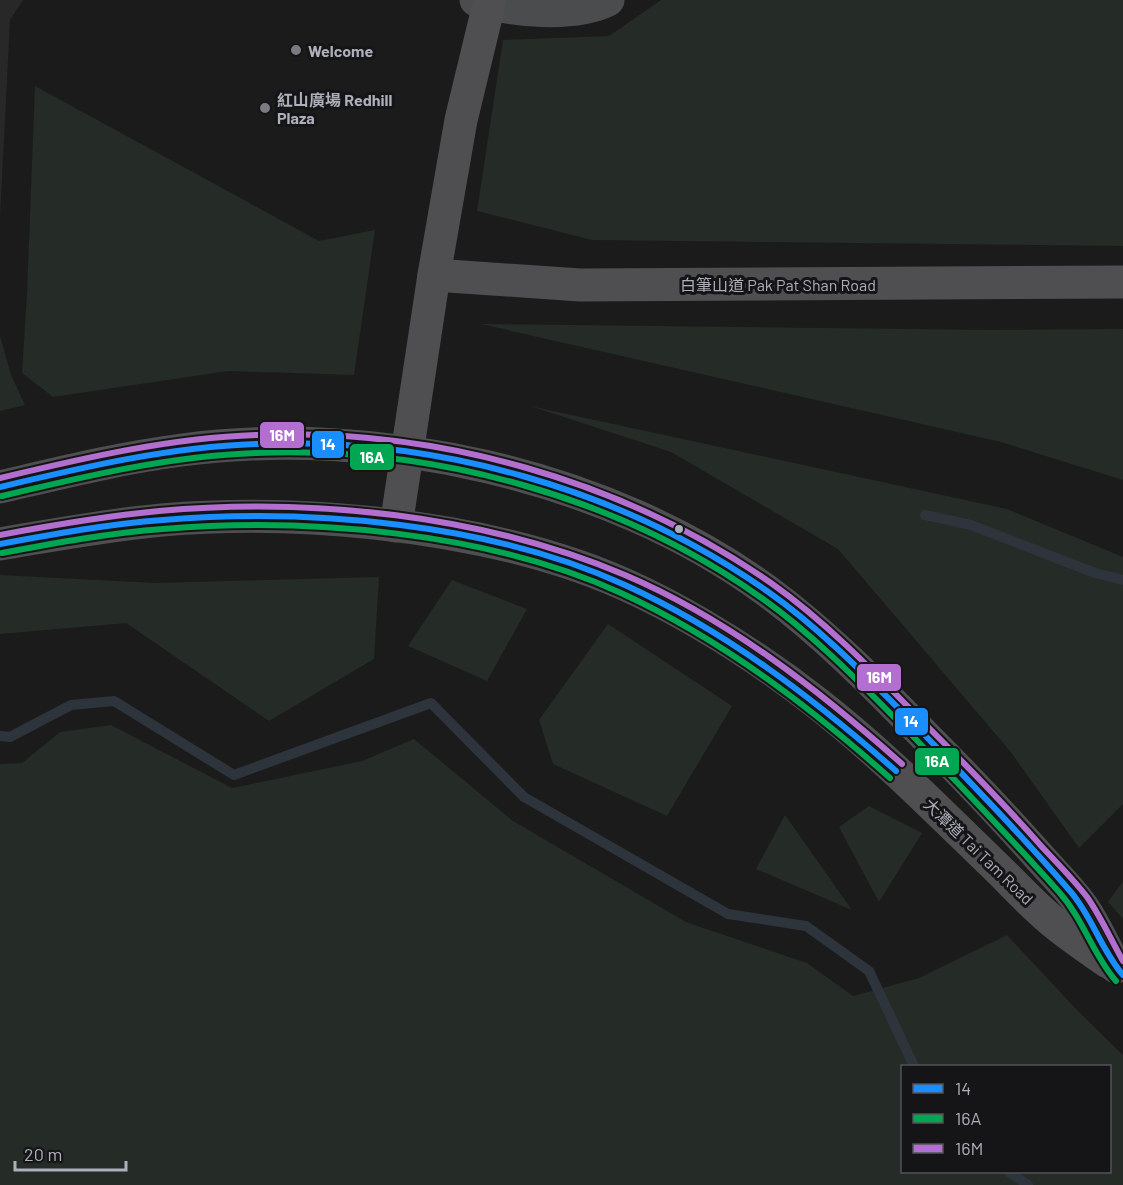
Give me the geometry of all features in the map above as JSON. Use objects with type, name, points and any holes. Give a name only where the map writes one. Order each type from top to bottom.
[{"type":"main road","points":[[396,526],[460,120],[485,1]]},
{"type":"main road","name":"白筆山道 Pak Pat Shan Road","points":[[434,275],[580,285],[1123,282]]},
{"type":"main road","name":"大潭道 Tai Tam Road","points":[[0,487],[111,461],[185,450],[261,444],[325,444],[406,452],[460,461],[512,473],[597,501],[687,541],[764,589],[839,649],[984,795],[1083,908],[1119,971]]},
{"type":"main road","name":"大潭道 Tai Tam Road","points":[[0,544],[82,530],[165,520],[273,517],[396,526],[527,550],[581,567],[639,591],[706,628],[800,690],[862,740],[1056,925],[1119,971]]},
{"type":"street","points":[[485,1],[545,11],[590,6],[608,0]]},
{"type":"shaded area","points":[[0,0],[23,0],[10,20],[0,217]]},
{"type":"shaded area","points":[[661,0],[1123,0],[1123,246],[592,240],[477,211],[503,40],[609,36]]},
{"type":"shaded area","points":[[35,86],[319,241],[375,230],[354,375],[228,371],[53,397],[22,373]]},
{"type":"shaded area","points":[[481,324],[991,330],[1123,329],[1123,480],[1001,442]]},
{"type":"shaded area","points":[[0,336],[11,375],[25,405],[0,411]]},
{"type":"shaded area","points":[[530,406],[1007,509],[1123,557],[1123,804],[1079,848],[1010,751],[838,549],[671,452]]},
{"type":"shaded area","points":[[0,575],[156,583],[379,577],[374,659],[269,721],[126,623],[0,634]]},
{"type":"shaded area","points":[[452,580],[527,609],[487,681],[408,646]]},
{"type":"shaded area","points":[[608,624],[732,706],[667,816],[553,764],[539,720]]},
{"type":"shaded area","points":[[111,725],[232,788],[362,761],[414,739],[513,821],[686,922],[807,963],[853,996],[919,978],[1007,935],[1076,1009],[1123,1055],[1123,1185],[0,1185],[0,764],[22,763],[60,732]]},
{"type":"shaded area","points":[[869,806],[922,833],[879,902],[839,827]]},
{"type":"shaded area","points":[[785,815],[852,910],[756,869]]},
{"type":"shaded area","points":[[1123,881],[1123,919],[1108,902]]},
{"type":"waterway","points":[[925,515],[971,525],[1095,573],[1123,580]]},
{"type":"waterway","points":[[0,736],[10,737],[71,705],[114,701],[234,775],[431,703],[524,797],[728,914],[806,926],[869,971],[914,1065]]},
{"type":"waterway","points":[[1010,1173],[1028,1185]]},
{"type":"transit line","name":"16M","points":[[0,478],[95,456],[191,440],[256,435],[324,435],[392,441],[459,452],[526,468],[591,489],[654,515],[714,547],[771,583],[853,652],[986,786],[1077,884],[1097,912],[1123,961]]},
{"type":"transit line","name":"14","points":[[0,487],[95,465],[191,449],[256,444],[323,444],[391,450],[458,460],[524,476],[588,497],[650,524],[710,555],[767,591],[806,621],[915,725],[1032,848],[1078,901],[1123,975]]},
{"type":"transit line","name":"16A","points":[[2,496],[97,474],[192,458],[256,453],[323,453],[390,458],[456,469],[522,485],[586,506],[648,532],[707,563],[763,599],[801,628],[854,677],[1059,892],[1116,981]]},
{"type":"transit line","name":"16M","points":[[0,535],[119,515],[217,507],[276,507],[336,509],[396,515],[514,538],[570,554],[625,575],[700,613],[771,658],[805,683],[902,764]]},
{"type":"transit line","name":"14","points":[[0,544],[142,522],[278,516],[398,525],[458,534],[517,547],[572,564],[625,585],[698,623],[800,692],[896,771]]},
{"type":"transit line","name":"16A","points":[[2,553],[143,531],[277,525],[397,534],[456,543],[514,556],[569,572],[621,593],[694,631],[762,675],[890,778]]},
{"type":"place","name":"Welcome","points":[[296,50]]},
{"type":"place","name":"紅山廣場 Redhill Plaza","points":[[265,108]]}]
